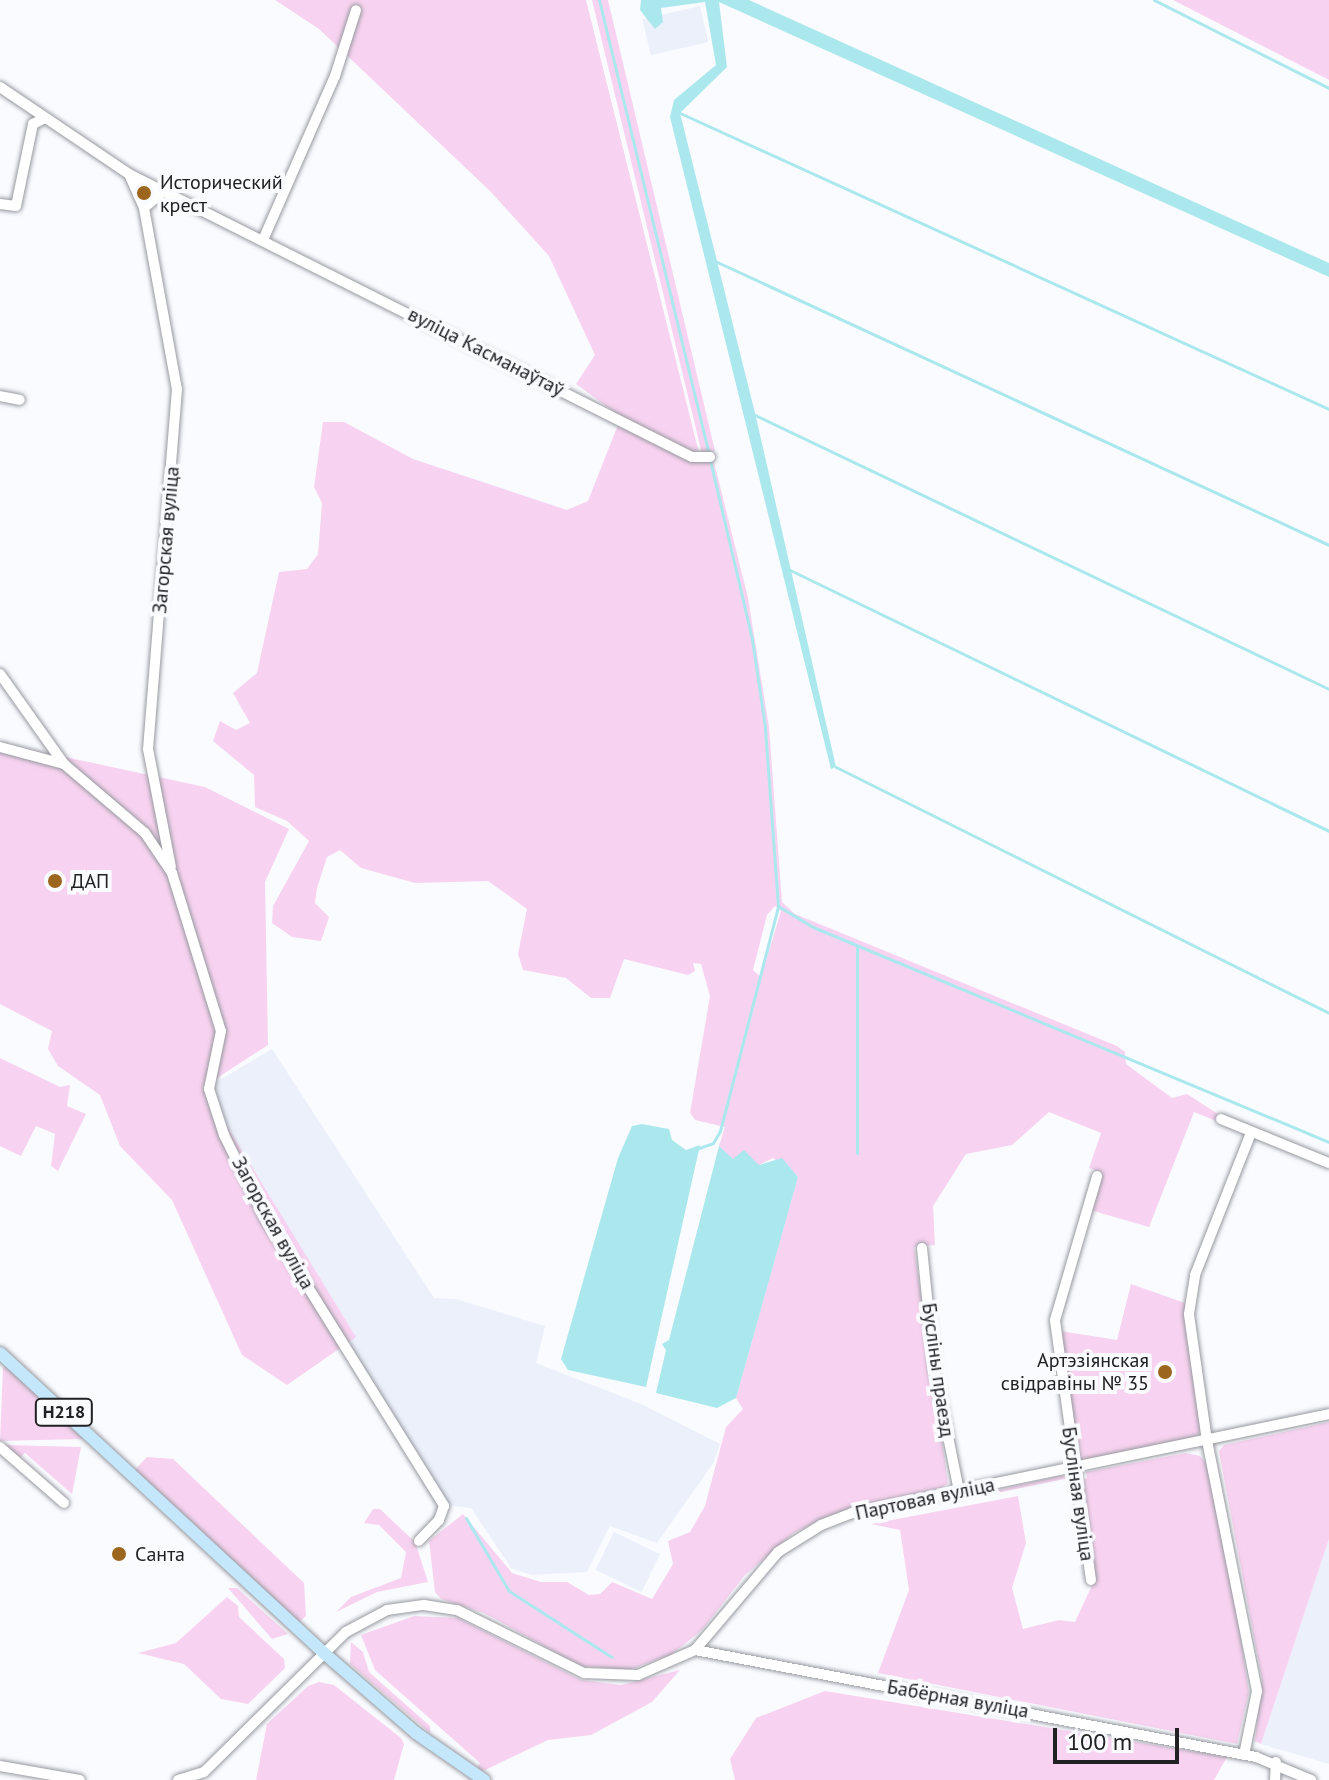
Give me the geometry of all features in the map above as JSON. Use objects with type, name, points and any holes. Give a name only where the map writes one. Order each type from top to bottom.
[{"type":"main road","name":"Н218","points":[[1,1355],[324,1653],[416,1733],[484,1780]]},
{"type":"street","points":[[263,240],[335,76],[356,10]]},
{"type":"street","name":"вуліца Касманаўтаў","points":[[0,87],[43,119],[129,174],[692,457],[710,457]]},
{"type":"street","points":[[0,204],[16,206],[33,124],[43,119]]},
{"type":"street","name":"Загорская вуліца","points":[[129,174],[144,208],[177,389],[148,749],[172,873],[221,1031],[209,1089],[219,1122],[265,1218],[444,1506],[439,1520],[419,1541]]},
{"type":"street","points":[[144,208],[164,191]]},
{"type":"street","points":[[0,396],[20,400]]},
{"type":"street","name":"Загорская вуліца","points":[[0,674],[64,764],[145,833],[172,873]]},
{"type":"street","points":[[0,747],[64,764]]},
{"type":"street","points":[[1221,1119],[1329,1163]]},
{"type":"street","points":[[1244,1755],[1257,1691],[1207,1441],[1190,1297],[1251,1133]]},
{"type":"street","name":"Бусліная вуліца","points":[[1091,1580],[1055,1320],[1097,1176]]},
{"type":"street","name":"Бусліны праезд","points":[[922,1248],[934,1367],[959,1491]]},
{"type":"street","name":"Партовая вуліца","points":[[695,1650],[778,1552],[796,1538],[852,1513],[1076,1469],[1329,1414]]},
{"type":"street","points":[[0,1447],[64,1503]]},
{"type":"street","points":[[178,1780],[204,1772],[324,1653],[375,1614],[424,1605],[476,1616],[584,1673],[638,1675],[695,1650]]},
{"type":"street","name":"Бабёрная вуліца","points":[[695,1650],[1244,1755],[1276,1762],[1311,1780]]},
{"type":"street","points":[[1275,1780],[1276,1762]]},
{"type":"street","points":[[0,1766],[80,1780]]},
{"type":"shaded area","points":[[275,0],[586,0],[699,453],[713,458],[748,598],[769,727],[782,902],[795,914],[1117,1046],[1125,1052],[1126,1064],[1172,1098],[1187,1094],[1221,1116],[1221,1123],[1194,1112],[1149,1227],[1090,1210],[1103,1174],[1089,1168],[1101,1133],[1049,1112],[1012,1145],[966,1154],[933,1206],[935,1245],[914,1247],[948,1483],[937,1492],[846,1510],[795,1532],[745,1575],[702,1630],[672,1654],[629,1670],[580,1666],[484,1613],[441,1599],[435,1592],[429,1541],[463,1514],[512,1573],[541,1582],[567,1582],[589,1595],[600,1594],[612,1582],[652,1599],[673,1564],[668,1541],[690,1532],[705,1506],[726,1427],[743,1409],[736,1398],[798,1176],[773,1158],[759,1165],[733,1160],[719,1146],[725,1127],[695,1120],[690,1113],[710,996],[701,964],[693,963],[695,971],[688,975],[624,959],[610,998],[591,998],[566,978],[523,970],[518,954],[527,909],[488,881],[415,883],[361,868],[340,850],[327,857],[317,888],[315,903],[329,917],[321,941],[292,937],[272,923],[273,906],[309,841],[287,821],[255,807],[254,775],[213,741],[220,721],[236,730],[250,723],[233,693],[257,673],[279,572],[307,569],[318,554],[322,503],[314,487],[323,422],[344,422],[413,459],[567,510],[588,501],[621,417],[576,384],[595,355],[549,256],[490,191],[319,29]],"holes":[[[775,906],[781,911],[761,977],[753,970],[767,915]]]},
{"type":"shaded area","points":[[592,0],[608,0],[715,451],[702,454]]},
{"type":"shaded area","points":[[1173,0],[1329,0],[1329,80]]},
{"type":"shaded area","points":[[700,6],[708,42],[651,55],[643,19]]},
{"type":"shaded area","points":[[0,743],[205,787],[289,829],[265,882],[268,1045],[203,1087],[356,1337],[287,1385],[242,1355],[172,1200],[120,1146],[100,1095],[58,1066],[48,1049],[52,1031],[0,1004]]},
{"type":"shaded area","points":[[272,1049],[434,1298],[456,1299],[545,1326],[536,1363],[641,1404],[720,1444],[714,1462],[657,1543],[610,1526],[587,1572],[532,1575],[511,1568],[471,1508],[435,1504],[206,1088]]},
{"type":"shaded area","points":[[0,1058],[60,1087],[70,1085],[67,1106],[86,1114],[58,1171],[51,1166],[55,1134],[36,1126],[21,1156],[0,1146]]},
{"type":"shaded area","points":[[1131,1284],[1185,1303],[1202,1429],[1193,1439],[1079,1460],[1060,1331],[1117,1340]]},
{"type":"shaded area","points":[[3,1367],[10,1368],[83,1439],[0,1441]]},
{"type":"shaded area","points":[[1329,1422],[1329,1539],[1261,1744],[1255,1741],[1262,1680],[1219,1451],[1224,1445]]},
{"type":"shaded area","points":[[5,1445],[81,1447],[72,1494],[25,1453],[20,1458]]},
{"type":"shaded area","points":[[1186,1453],[1200,1456],[1208,1465],[1237,1614],[1249,1692],[1237,1744],[878,1673],[909,1590],[900,1530],[871,1524],[1018,1496],[1026,1543],[1012,1588],[1023,1629],[1059,1620],[1075,1622],[1094,1581],[1079,1481],[1087,1478],[1086,1472]]},
{"type":"shaded area","points":[[147,1457],[173,1459],[304,1583],[306,1616],[299,1622],[134,1471]]},
{"type":"shaded area","points":[[1061,1476],[1069,1478],[872,1519],[873,1518]]},
{"type":"shaded area","points":[[373,1509],[380,1509],[415,1542],[428,1582],[377,1592],[336,1612],[351,1597],[401,1578],[406,1552],[379,1525],[364,1523]]},
{"type":"shaded area","points":[[614,1532],[660,1554],[641,1592],[596,1570]]},
{"type":"shaded area","points":[[1329,1539],[1329,1764],[1261,1744]]},
{"type":"shaded area","points":[[228,1588],[237,1588],[288,1634],[272,1639]]},
{"type":"shaded area","points":[[227,1597],[238,1606],[239,1617],[284,1659],[285,1668],[248,1704],[221,1699],[184,1664],[138,1653],[176,1643]]},
{"type":"shaded area","points":[[414,1616],[458,1618],[581,1680],[621,1685],[680,1670],[652,1702],[591,1735],[548,1740],[483,1771],[477,1768],[480,1763],[375,1670],[361,1635]]},
{"type":"shaded area","points":[[351,1642],[363,1652],[369,1672],[430,1726],[430,1733],[350,1664]]},
{"type":"shaded area","points":[[319,1682],[334,1685],[401,1738],[404,1744],[394,1780],[256,1780],[267,1724],[308,1686]]},
{"type":"shaded area","points":[[825,1691],[1227,1757],[1214,1780],[735,1780],[730,1759],[756,1718]]},
{"type":"water","points":[[641,0],[749,0],[1329,263],[1329,277],[719,2],[727,67],[680,113],[755,413],[836,767],[831,769],[670,117],[674,100],[716,65],[705,2],[661,8],[663,22],[655,29],[640,10]]},
{"type":"water","points":[[642,1124],[669,1129],[672,1140],[686,1150],[700,1145],[646,1387],[568,1370],[561,1359],[618,1158],[632,1126]]},
{"type":"water","points":[[719,1146],[733,1159],[744,1150],[759,1165],[782,1158],[798,1177],[736,1398],[717,1408],[656,1393],[666,1350],[662,1344],[669,1340]]},
{"type":"waterway","points":[[599,0],[709,453]]},
{"type":"waterway","points":[[1154,0],[1329,88]]},
{"type":"waterway","points":[[680,113],[1329,409]]},
{"type":"waterway","points":[[715,261],[1329,545]]},
{"type":"waterway","points":[[755,415],[1329,689]]},
{"type":"waterway","points":[[696,1149],[713,1143],[720,1131],[778,906],[765,727],[752,639],[710,460]]},
{"type":"waterway","points":[[790,570],[1329,831]]},
{"type":"waterway","points":[[836,767],[1329,1013]]},
{"type":"waterway","points":[[778,906],[813,927],[1329,1142]]},
{"type":"waterway","points":[[857,946],[857,1153]]},
{"type":"waterway","points":[[466,1518],[509,1591],[612,1657]]},
{"type":"place","name":"Исторический крест","points":[[144,193]]},
{"type":"place","name":"ДАП","points":[[55,881]]},
{"type":"place","name":"Артэзіянская свідравіны № 35","points":[[1165,1372]]},
{"type":"place","name":"Санта","points":[[119,1554]]}]
